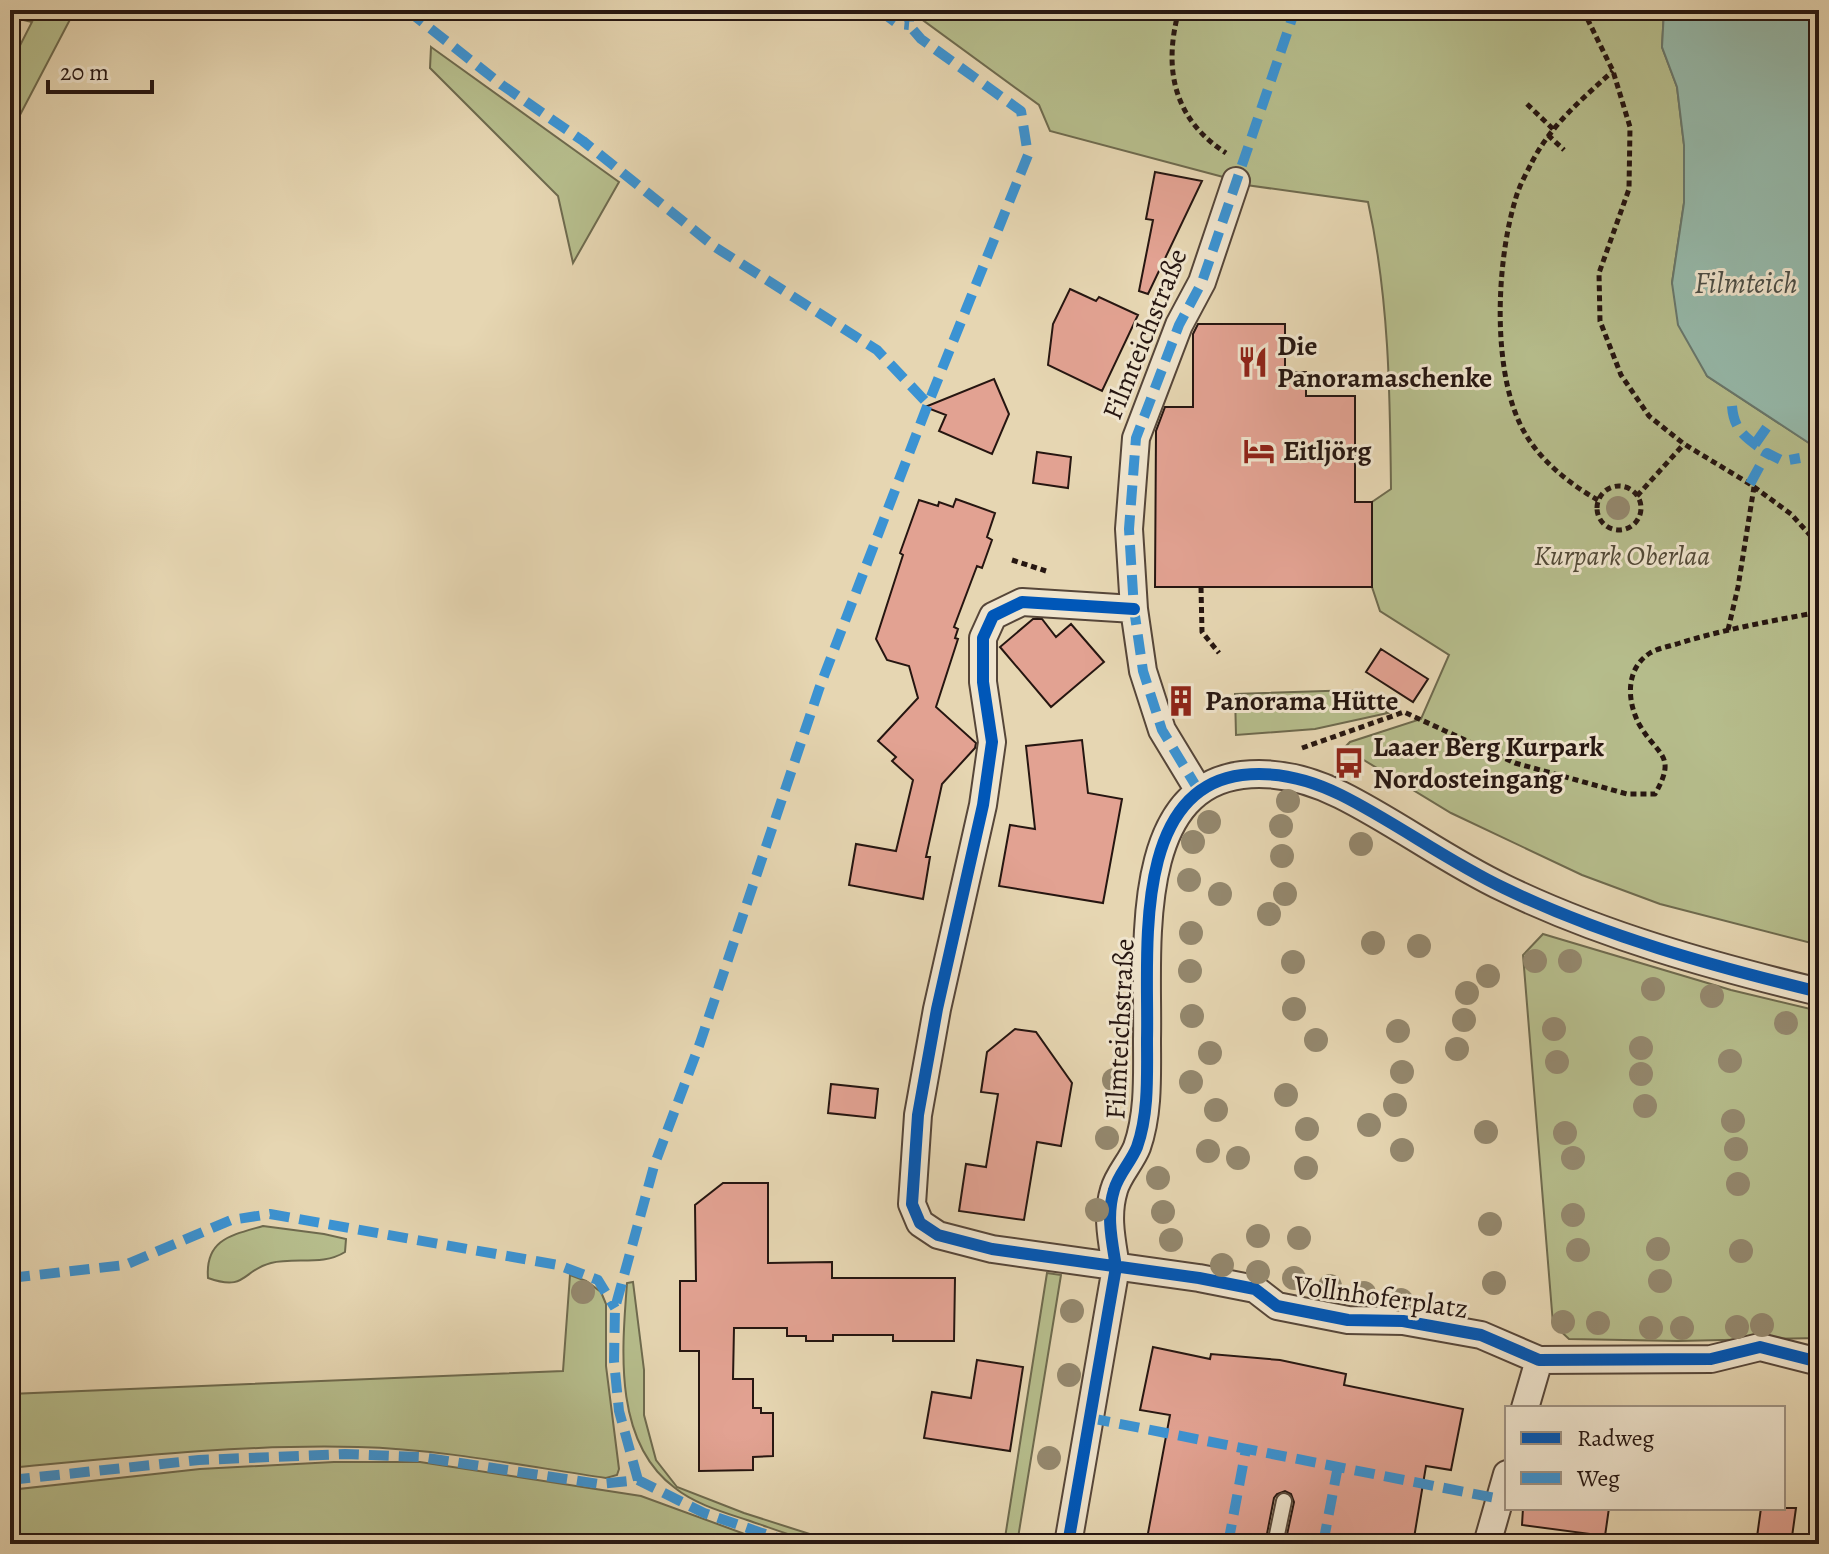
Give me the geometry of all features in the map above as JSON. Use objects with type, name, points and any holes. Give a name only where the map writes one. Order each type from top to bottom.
[{"type":"street","name":"Filmteichstraße","points":[[1199,791],[1162,730],[1143,671],[1134,609],[1129,529],[1136,438],[1179,325],[1202,282],[1234,169]]},
{"type":"street","points":[[1068,1544],[1116,1267],[992,1249],[938,1235],[920,1223],[912,1204],[921,1100],[937,1009],[983,805],[992,742],[983,682],[983,638],[993,616],[1022,602],[1134,609]]},
{"type":"street","name":"Filmteichstraße","points":[[1116,1267],[1109,1222],[1114,1188],[1137,1148],[1146,1097],[1151,893],[1165,835],[1182,807],[1199,791],[1226,779],[1268,772],[1298,778],[1339,794],[1500,886],[1592,926],[1677,954],[1819,992]]},
{"type":"street","name":"Vollnhoferplatz","points":[[1116,1267],[1255,1289],[1277,1306],[1348,1320],[1403,1321],[1481,1335],[1539,1360]]},
{"type":"street","points":[[1526,1406],[1539,1360],[1711,1359],[1760,1347],[1819,1362]]},
{"type":"street","points":[[1487,1544],[1505,1481]]},
{"type":"lane","points":[[1275,1544],[1284,1501]]},
{"type":"path","points":[[1179,10],[1170,65],[1179,100],[1205,140],[1234,169]]},
{"type":"path","points":[[1583,10],[1613,71],[1630,127],[1629,189],[1599,273],[1600,321],[1621,375],[1649,416],[1684,444],[1791,514],[1819,545]]},
{"type":"path","points":[[1598,500],[1574,486],[1528,439],[1507,380],[1500,288],[1505,243],[1515,199],[1533,160],[1553,129],[1613,71]]},
{"type":"path","points":[[1527,104],[1553,129]]},
{"type":"path","points":[[1548,135],[1564,150]]},
{"type":"path","points":[[1637,496],[1684,444]]},
{"type":"path","points":[[1619,486],[1632,490],[1641,509],[1639,517],[1629,528],[1607,527],[1601,521],[1598,500],[1607,490],[1619,486]]},
{"type":"path","points":[[1728,630],[1754,487]]},
{"type":"path","points":[[1201,587],[1202,632],[1219,653]]},
{"type":"path","points":[[1268,772],[1308,744],[1362,729],[1404,712],[1515,763],[1627,794],[1655,794],[1667,774],[1664,758],[1639,724],[1629,695],[1632,673],[1650,653],[1728,630],[1819,612]]},
{"type":"green space","points":[[10,10],[75,10],[10,134],[10,65],[32,22],[10,17]]},
{"type":"green space","name":"Kurpark Oberlaa","points":[[917,10],[1664,10],[1662,47],[1677,87],[1684,145],[1684,203],[1672,283],[1707,376],[1812,445],[1819,480],[1819,945],[1660,904],[1582,875],[1451,813],[1344,748],[1350,742],[1421,719],[1449,655],[1380,611],[1372,587],[1372,502],[1391,489],[1384,309],[1368,202],[1246,185],[1050,131],[1039,105],[920,18]]},
{"type":"green space","points":[[431,47],[619,182],[573,263],[558,196],[430,68]]},
{"type":"green space","points":[[1357,690],[1388,713],[1315,729],[1236,735],[1235,694]]},
{"type":"green space","points":[[1543,934],[1731,990],[1819,1011],[1819,1338],[1678,1341],[1569,1339],[1553,1324],[1523,955]]},
{"type":"green space","points":[[263,1226],[346,1239],[345,1252],[328,1259],[271,1263],[230,1283],[208,1278],[208,1265],[216,1247],[231,1236]]},
{"type":"green space","points":[[1047,1273],[1061,1275],[1017,1544],[1004,1544]]},
{"type":"green space","points":[[570,1275],[586,1281],[601,1292],[606,1304],[606,1366],[619,1469],[617,1475],[606,1478],[451,1455],[358,1447],[227,1449],[10,1468],[10,1394],[563,1371]]},
{"type":"green space","points":[[633,1282],[644,1370],[644,1415],[656,1460],[677,1487],[744,1513],[841,1544],[805,1539],[710,1507],[683,1494],[655,1469],[631,1421],[626,1393],[625,1309],[627,1283]]},
{"type":"green space","points":[[334,1462],[420,1462],[641,1496],[772,1544],[10,1544],[10,1490],[200,1469]]},
{"type":"water","name":"Filmteich","points":[[1664,10],[1819,10],[1819,480],[1812,445],[1707,376],[1678,325],[1672,283],[1684,203],[1684,145],[1677,87],[1662,47]]},
{"type":"building","points":[[1155,172],[1202,181],[1148,294],[1139,291],[1153,220],[1146,219]]},
{"type":"building","points":[[1070,289],[1096,301],[1099,297],[1138,315],[1102,391],[1048,365],[1053,324]]},
{"type":"building","name":"Eitljörg","points":[[1198,324],[1285,324],[1285,372],[1306,372],[1306,396],[1355,396],[1355,502],[1372,502],[1372,587],[1155,587],[1156,431],[1165,407],[1193,407],[1193,334]]},
{"type":"building","points":[[994,379],[1009,414],[992,454],[939,431],[946,415],[925,407]]},
{"type":"building","points":[[1037,452],[1071,457],[1068,488],[1033,483]]},
{"type":"building","points":[[956,499],[995,513],[987,537],[992,540],[982,568],[977,566],[954,627],[958,629],[955,638],[958,639],[936,707],[976,743],[975,748],[942,784],[926,857],[930,857],[923,899],[849,885],[856,844],[896,851],[913,780],[892,761],[896,757],[878,741],[918,698],[909,666],[887,660],[876,639],[903,555],[900,553],[919,500],[953,507]]},
{"type":"building","points":[[1033,619],[1042,619],[1056,637],[1071,624],[1104,662],[1051,707],[1000,647]]},
{"type":"building","points":[[1381,649],[1428,679],[1413,702],[1366,672]]},
{"type":"building","points":[[1082,740],[1088,793],[1122,799],[1103,903],[999,886],[1010,825],[1035,829],[1026,746]]},
{"type":"building","points":[[1015,1029],[1036,1032],[1072,1083],[1061,1146],[1037,1142],[1024,1220],[959,1211],[966,1164],[986,1167],[998,1094],[981,1092],[987,1052]]},
{"type":"building","points":[[831,1084],[878,1089],[875,1118],[828,1113]]},
{"type":"building","points":[[723,1183],[768,1183],[768,1263],[832,1262],[832,1278],[955,1278],[954,1341],[893,1341],[893,1335],[833,1335],[833,1341],[806,1341],[806,1336],[787,1336],[787,1328],[734,1328],[733,1379],[753,1379],[753,1408],[761,1408],[761,1413],[773,1413],[773,1456],[753,1457],[753,1470],[699,1471],[699,1351],[680,1351],[680,1281],[696,1281],[695,1205]]},
{"type":"building","points":[[1153,1347],[1210,1359],[1211,1354],[1280,1360],[1346,1374],[1344,1385],[1463,1409],[1451,1470],[1426,1466],[1413,1544],[1285,1544],[1294,1502],[1291,1494],[1285,1491],[1274,1498],[1265,1544],[1146,1544],[1170,1415],[1140,1410]]},
{"type":"building","points":[[977,1360],[1023,1367],[1010,1451],[924,1438],[932,1392],[971,1398]]},
{"type":"building","points":[[1796,1508],[1791,1544],[1756,1544],[1761,1510]]},
{"type":"building","points":[[1523,1510],[1609,1510],[1605,1536],[1522,1525]]},
{"type":"marked path","points":[[407,10],[502,85],[583,141],[715,247],[877,350],[928,404]]},
{"type":"marked path","points":[[879,10],[898,24],[909,25]]},
{"type":"marked path","points":[[638,1480],[619,1411],[614,1361],[615,1308],[654,1166],[700,1043],[819,689],[1028,155],[1021,111],[921,39],[909,25],[909,10]]},
{"type":"marked path","points":[[1199,791],[1162,730],[1143,671],[1134,609],[1129,529],[1136,438],[1179,325],[1202,282],[1295,10]]},
{"type":"marked path","points":[[1732,406],[1739,428],[1767,453]]},
{"type":"marked path","points":[[1755,444],[1767,427],[1775,428]]},
{"type":"marked path","points":[[1750,484],[1767,453],[1783,461],[1800,458]]},
{"type":"marked path","points":[[10,1278],[125,1265],[231,1220],[270,1214],[558,1265],[598,1280],[615,1308]]},
{"type":"marked path","points":[[1090,1418],[1500,1499]]},
{"type":"marked path","points":[[1228,1544],[1246,1449]]},
{"type":"marked path","points":[[10,1480],[199,1460],[345,1454],[420,1457],[599,1484],[638,1480],[704,1513],[794,1544]]},
{"type":"marked path","points":[[1323,1544],[1338,1466]]},
{"type":"cycle path","points":[[1134,609],[1022,602],[993,616],[983,638],[983,682],[992,742],[983,805],[937,1009],[918,1115],[912,1204],[920,1223],[938,1235],[992,1249],[1199,1278],[1255,1289],[1277,1306],[1348,1320],[1403,1321],[1481,1335],[1539,1360],[1711,1359],[1760,1347],[1819,1362]]},
{"type":"cycle path","points":[[1068,1544],[1116,1267],[1110,1209],[1118,1179],[1137,1147],[1145,1107],[1148,924],[1153,882],[1163,843],[1180,811],[1206,787],[1255,774],[1280,775],[1317,785],[1362,806],[1483,877],[1580,921],[1658,948],[1819,992]]},
{"type":"place","name":"Die Panoramaschenke","points":[[1253,362]]},
{"type":"place","name":"Eitljörg","points":[[1259,451]]},
{"type":"place","name":"Panorama Hütte","points":[[1181,701]]},
{"type":"place","name":"Laaer Berg Kurpark Nordosteingang","points":[[1349,763]]}]
